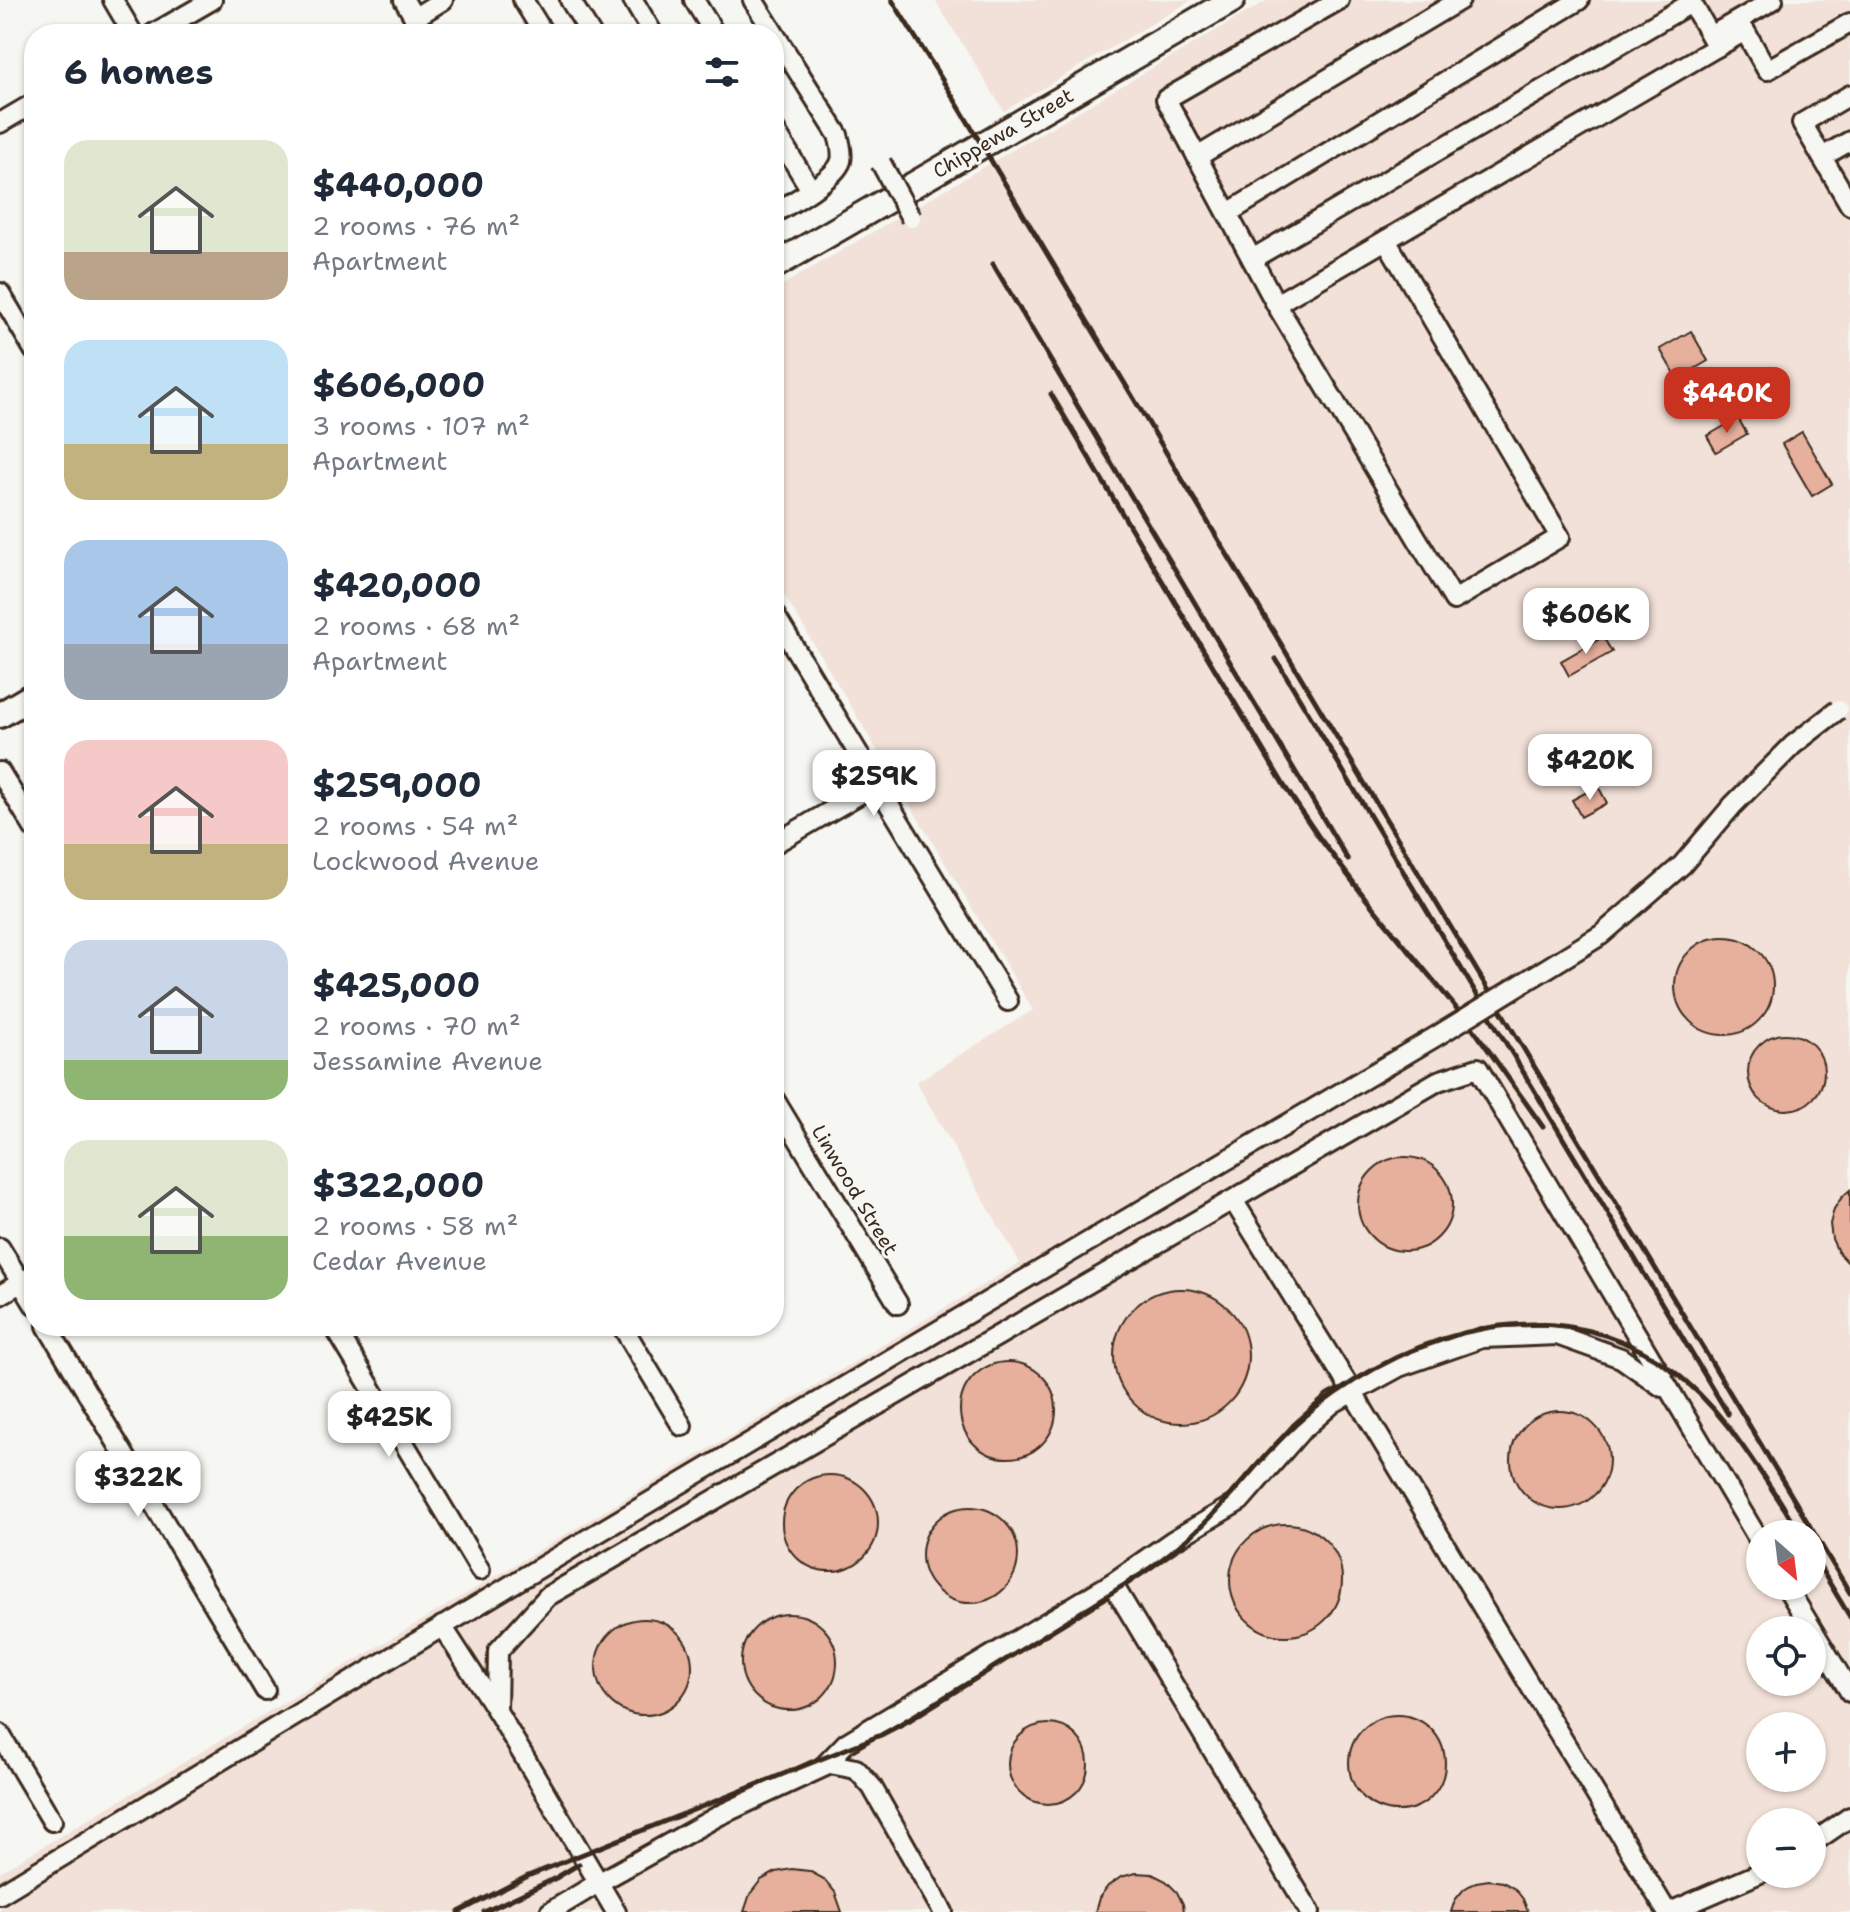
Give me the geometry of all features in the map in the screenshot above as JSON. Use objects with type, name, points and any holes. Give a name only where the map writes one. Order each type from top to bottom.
[{"type":"main road","name":"Chippewa Street","points":[[784,260],[1232,0]]},
{"type":"main road","points":[[0,715],[24,701]]},
{"type":"street","points":[[113,0],[127,24]]},
{"type":"street","points":[[170,24],[212,0]]},
{"type":"street","points":[[404,0],[418,24]]},
{"type":"street","points":[[421,24],[444,0]]},
{"type":"street","points":[[523,0],[538,24]]},
{"type":"street","points":[[570,0],[585,24]]},
{"type":"street","points":[[633,0],[647,24]]},
{"type":"street","points":[[694,0],[709,24]]},
{"type":"street","points":[[753,0],[768,24]]},
{"type":"street","points":[[1339,0],[1166,99],[1276,304],[1454,600],[1560,537],[1386,240]]},
{"type":"street","points":[[1197,157],[1460,0]]},
{"type":"street","points":[[1228,213],[1579,0]]},
{"type":"street","points":[[1276,304],[1714,41],[1773,0]]},
{"type":"street","points":[[1252,259],[1691,1],[1714,41]]},
{"type":"street","points":[[1714,41],[1745,31],[1767,70],[1850,23]]},
{"type":"street","points":[[784,49],[838,135],[841,162],[827,179],[784,207]]},
{"type":"street","points":[[1850,95],[1802,123],[1850,205]]},
{"type":"street","points":[[0,123],[24,109]]},
{"type":"street","points":[[1822,157],[1850,141]]},
{"type":"street","points":[[784,145],[811,190]]},
{"type":"street","points":[[881,163],[911,218]]},
{"type":"street","points":[[0,293],[24,333]]},
{"type":"street","points":[[784,631],[1008,1001]]},
{"type":"street","points":[[0,1894],[442,1626],[1435,1037],[1601,935],[1682,865],[1733,805],[1793,745],[1844,707]]},
{"type":"street","points":[[0,772],[24,812]]},
{"type":"street","points":[[784,838],[877,784]]},
{"type":"street","points":[[497,1711],[498,1651],[548,1596],[1438,1081],[1478,1068],[1747,1520]]},
{"type":"street","name":"Linwood Street","points":[[784,1116],[898,1304]]},
{"type":"street","points":[[1233,1200],[1668,1912],[1746,1879]]},
{"type":"street","points":[[0,1248],[24,1275]]},
{"type":"street","points":[[0,1295],[24,1281]]},
{"type":"street","points":[[823,1767],[846,1743],[1112,1583],[1172,1541],[1240,1501],[1300,1432],[1333,1403],[1399,1367],[1482,1338],[1557,1335],[1621,1358],[1671,1394]]},
{"type":"street","points":[[53,1336],[265,1690]]},
{"type":"street","points":[[340,1336],[480,1570]]},
{"type":"street","points":[[628,1336],[682,1426]]},
{"type":"street","points":[[1112,1583],[1310,1912]]},
{"type":"street","points":[[1794,1600],[1850,1692]]},
{"type":"street","points":[[442,1626],[497,1711],[616,1912]]},
{"type":"street","points":[[0,1734],[52,1821]]},
{"type":"street","points":[[550,1912],[720,1815],[830,1764],[856,1769],[872,1787],[943,1912]]},
{"type":"street","points":[[1826,1833],[1850,1817]]},
{"type":"shaded area","points":[[935,0],[1192,0],[1004,111]]},
{"type":"shaded area","points":[[1268,0],[1850,0],[1850,1912],[0,1912],[0,1872],[1020,1263],[916,1082],[1033,1010],[784,595],[784,284]]},
{"type":"building","points":[[1691,331],[1708,361],[1677,379],[1660,349]]},
{"type":"building","points":[[1738,418],[1747,434],[1716,452],[1707,436]]},
{"type":"building","points":[[1802,432],[1832,484],[1812,496],[1782,444]]},
{"type":"building","points":[[1603,637],[1612,652],[1569,676],[1561,661]]},
{"type":"building","points":[[1598,786],[1607,803],[1581,817],[1572,800]]},
{"type":"building","points":[[1724,937],[1743,941],[1758,952],[1769,967],[1773,986],[1769,1005],[1758,1020],[1743,1031],[1724,1035],[1705,1031],[1690,1020],[1679,1005],[1675,986],[1679,967],[1690,952],[1705,941]]},
{"type":"building","points":[[1786,1034],[1801,1037],[1813,1045],[1821,1057],[1824,1072],[1821,1087],[1813,1099],[1801,1107],[1786,1110],[1771,1107],[1759,1099],[1751,1087],[1748,1072],[1751,1057],[1759,1045],[1771,1037]]},
{"type":"building","points":[[1405,1157],[1423,1160],[1438,1171],[1449,1186],[1452,1204],[1449,1222],[1438,1237],[1423,1248],[1405,1251],[1387,1248],[1372,1237],[1361,1222],[1358,1204],[1361,1186],[1372,1171],[1387,1160]]},
{"type":"building","points":[[1850,1190],[1850,1265],[1838,1252],[1830,1224],[1834,1209]]},
{"type":"building","points":[[1181,1289],[1207,1294],[1228,1309],[1243,1330],[1248,1356],[1243,1382],[1228,1403],[1207,1418],[1181,1423],[1155,1418],[1134,1403],[1119,1382],[1114,1356],[1119,1330],[1134,1309],[1155,1294]]},
{"type":"building","points":[[1008,1362],[1026,1365],[1042,1376],[1053,1392],[1056,1410],[1053,1428],[1042,1444],[1026,1455],[1008,1458],[990,1455],[974,1444],[963,1428],[960,1410],[963,1392],[974,1376],[990,1365]]},
{"type":"building","points":[[1560,1411],[1579,1415],[1595,1425],[1605,1441],[1609,1460],[1605,1479],[1595,1495],[1579,1505],[1560,1509],[1541,1505],[1525,1495],[1515,1479],[1511,1460],[1515,1441],[1525,1425],[1541,1415]]},
{"type":"building","points":[[830,1475],[848,1478],[864,1489],[875,1505],[878,1523],[875,1541],[864,1557],[848,1568],[830,1571],[812,1568],[796,1557],[785,1541],[782,1523],[785,1505],[796,1489],[812,1478]]},
{"type":"building","points":[[970,1507],[988,1510],[1004,1521],[1015,1537],[1018,1555],[1015,1573],[1004,1589],[988,1600],[970,1603],[952,1600],[936,1589],[925,1573],[922,1555],[925,1537],[936,1521],[952,1510]]},
{"type":"building","points":[[1286,1524],[1308,1528],[1326,1540],[1338,1558],[1342,1580],[1338,1602],[1326,1620],[1308,1632],[1286,1636],[1264,1632],[1246,1620],[1234,1602],[1230,1580],[1234,1558],[1246,1540],[1264,1528]]},
{"type":"building","points":[[789,1614],[807,1617],[823,1628],[834,1644],[837,1662],[834,1680],[823,1696],[807,1707],[789,1710],[771,1707],[755,1696],[744,1680],[741,1662],[744,1644],[755,1628],[771,1617]]},
{"type":"building","points":[[644,1619],[662,1622],[678,1633],[689,1649],[692,1667],[689,1685],[678,1701],[662,1712],[644,1715],[626,1712],[610,1701],[599,1685],[596,1667],[599,1649],[610,1633],[626,1622]]},
{"type":"building","points":[[1397,1715],[1415,1719],[1431,1729],[1441,1745],[1445,1763],[1441,1781],[1431,1797],[1415,1807],[1397,1811],[1379,1807],[1363,1797],[1353,1781],[1349,1763],[1353,1745],[1363,1729],[1379,1719]]},
{"type":"building","points":[[1048,1724],[1063,1727],[1076,1736],[1085,1749],[1088,1764],[1085,1779],[1076,1792],[1063,1801],[1048,1804],[1033,1801],[1020,1792],[1011,1779],[1008,1764],[1011,1749],[1020,1736],[1033,1727]]},
{"type":"building","points":[[792,1869],[809,1871],[824,1879],[835,1892],[842,1912],[744,1912],[750,1894],[761,1880],[776,1872]]},
{"type":"building","points":[[1136,1873],[1152,1874],[1166,1881],[1177,1892],[1184,1912],[1095,1912],[1099,1898],[1108,1886],[1121,1877]]},
{"type":"building","points":[[1476,1882],[1503,1882],[1515,1889],[1528,1912],[1451,1912],[1455,1900],[1464,1889]]},
{"type":"railway","points":[[892,0],[1850,1593]]},
{"type":"railway","points":[[993,264],[1348,860]]},
{"type":"railway","points":[[1051,394],[1285,787],[1366,899],[1472,1027],[1543,1127]]},
{"type":"railway","points":[[1276,659],[1728,1414]]},
{"type":"railway","points":[[459,1912],[528,1876],[881,1735],[910,1720],[1169,1554],[1209,1519],[1272,1448],[1314,1409],[1354,1381],[1397,1357],[1442,1339],[1489,1328],[1536,1324],[1582,1329],[1628,1344],[1672,1370],[1705,1399],[1733,1433],[1783,1506]]},
{"type":"railway","points":[[1777,1496],[1792,1520]]},
{"type":"railway","points":[[1826,1577],[1850,1617]]},
{"type":"railway","points":[[484,1912],[579,1864]]}]
